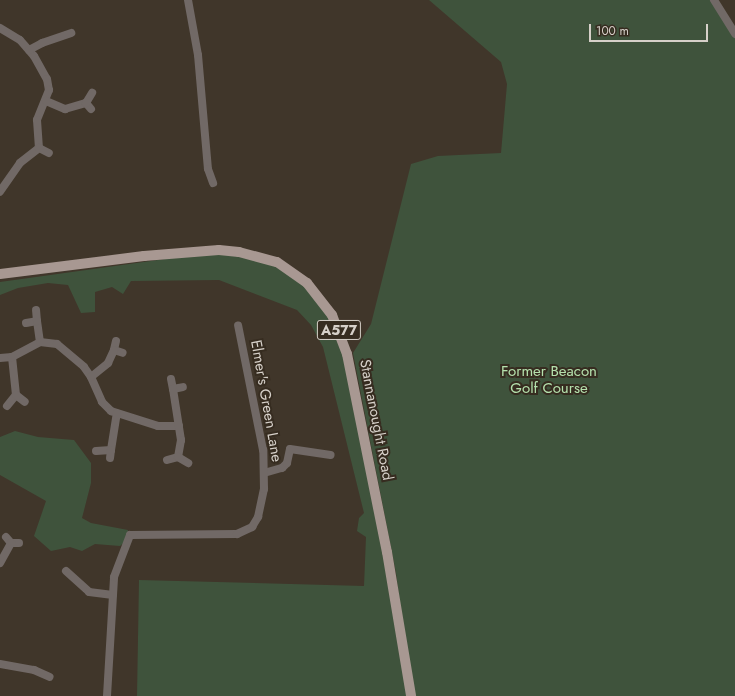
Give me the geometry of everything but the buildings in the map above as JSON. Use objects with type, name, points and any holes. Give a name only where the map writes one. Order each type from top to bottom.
[{"type":"main road","name":"Stannanought Road","points":[[0,274],[144,256],[219,250],[246,253],[277,262],[307,283],[332,315],[347,354],[387,552],[411,696]]},
{"type":"street","points":[[188,0],[198,55],[208,169],[213,183]]},
{"type":"street","points":[[714,0],[735,34]]},
{"type":"street","points":[[0,28],[20,40],[29,50],[46,79],[49,90],[37,120],[39,148]]},
{"type":"street","points":[[29,50],[42,43],[71,33]]},
{"type":"street","points":[[46,100],[65,109],[88,106],[92,92]]},
{"type":"street","points":[[39,148],[49,153]]},
{"type":"street","points":[[0,192],[20,163],[39,148]]},
{"type":"street","points":[[36,310],[40,342]]},
{"type":"street","points":[[26,323],[37,321]]},
{"type":"street","name":"Elmer's Green Lane","points":[[107,696],[114,577],[130,535],[237,534],[247,531],[255,523],[262,507],[264,473],[262,443],[238,325]]},
{"type":"street","points":[[92,377],[108,363],[116,341]]},
{"type":"street","points":[[0,358],[12,357],[40,342],[48,342],[64,348],[92,377],[102,402],[117,413],[158,426],[179,426]]},
{"type":"street","points":[[114,350],[123,353]]},
{"type":"street","points":[[7,406],[16,395],[12,357]]},
{"type":"street","points":[[171,379],[181,440],[178,457]]},
{"type":"street","points":[[173,389],[183,387]]},
{"type":"street","points":[[16,395],[25,402]]},
{"type":"street","points":[[96,451],[110,454],[117,413]]},
{"type":"street","points":[[264,473],[282,468],[287,463],[290,449],[331,455]]},
{"type":"street","points":[[167,460],[178,457],[188,463]]},
{"type":"street","points":[[0,563],[12,541]]},
{"type":"street","points":[[66,571],[89,592],[113,595]]},
{"type":"street","points":[[0,664],[34,670],[50,677]]},
{"type":"green space","name":"Former Beacon Golf Course","points":[[429,0],[714,0],[735,34],[735,696],[137,696],[139,580],[364,586],[366,537],[357,531],[359,518],[364,513],[323,347],[311,325],[297,310],[219,280],[131,281],[123,294],[112,287],[95,292],[95,312],[81,313],[68,285],[48,283],[18,288],[0,295],[0,282],[201,254],[236,255],[261,260],[282,269],[318,296],[341,340],[410,682],[396,573],[353,353],[371,324],[411,164],[438,156],[501,153],[507,84],[501,62]]},
{"type":"green space","points":[[15,431],[38,437],[74,440],[91,463],[91,483],[82,518],[91,523],[128,530],[127,540],[120,546],[95,544],[82,551],[70,547],[51,551],[34,536],[46,501],[0,475],[0,437]]}]
